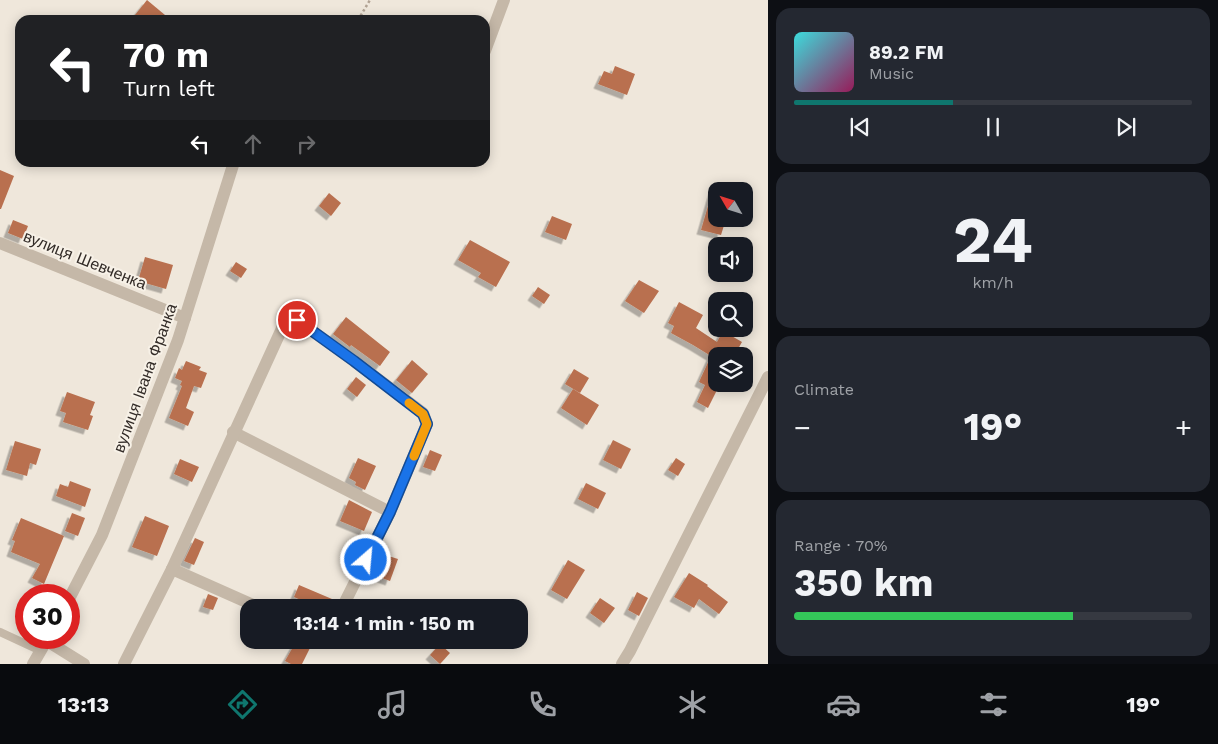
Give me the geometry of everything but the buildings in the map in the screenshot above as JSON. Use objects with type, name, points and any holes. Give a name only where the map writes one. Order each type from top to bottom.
[{"type":"street","points":[[490,38],[504,0]]},
{"type":"street","name":"вулиця Івана Франка","points":[[77,584],[102,535],[178,340],[232,167]]},
{"type":"street","name":"вулиця Шевченка","points":[[0,243],[185,318]]},
{"type":"street","points":[[124,664],[172,569],[284,324],[297,320],[423,414],[427,424],[390,512],[346,599]]},
{"type":"street","points":[[622,664],[768,377]]},
{"type":"street","points":[[233,432],[390,512]]},
{"type":"street","points":[[172,569],[240,599]]},
{"type":"street","points":[[33,664],[42,649]]},
{"type":"street","points":[[56,649],[84,664]]},
{"type":"lane","points":[[0,632],[15,636]]},
{"type":"path","points":[[361,15],[370,0]]},
{"type":"slow traffic","points":[[409,403],[423,414],[427,424],[414,456]]},
{"type":"route","points":[[297,320],[423,414],[427,424],[390,512],[366,560]]}]
